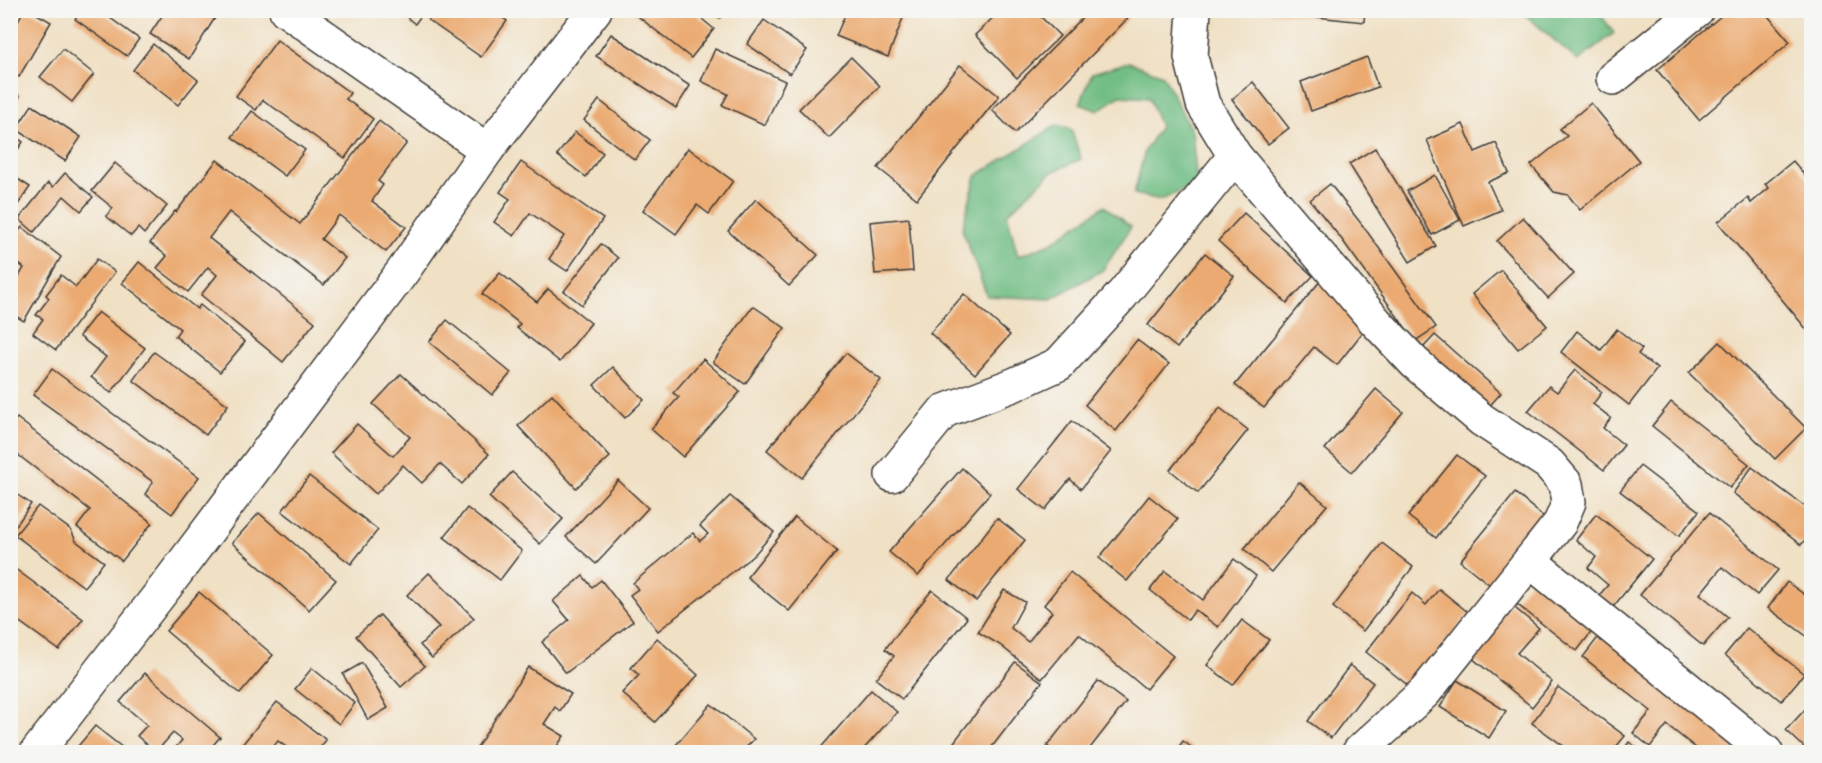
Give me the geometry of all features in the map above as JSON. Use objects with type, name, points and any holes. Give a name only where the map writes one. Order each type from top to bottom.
[{"type":"street","points":[[286,10],[487,150]]},
{"type":"street","points":[[37,753],[167,585],[403,271],[487,150],[595,10]]},
{"type":"street","points":[[1194,10],[1191,57],[1203,104],[1235,156],[1376,322],[1415,363],[1482,420],[1549,464],[1566,484],[1569,502],[1560,523],[1425,692],[1359,753]]},
{"type":"street","points":[[1613,78],[1697,10]]},
{"type":"street","points":[[892,475],[944,411],[1013,385],[1059,364],[1122,295],[1235,156]]},
{"type":"street","points":[[1530,561],[1766,753]]},
{"type":"green space","points":[[1521,11],[1598,11],[1614,33],[1578,61]]},
{"type":"green space","points":[[1129,62],[1163,75],[1192,132],[1197,184],[1161,200],[1134,194],[1145,150],[1160,127],[1149,98],[1120,96],[1098,111],[1080,104],[1092,73]]},
{"type":"green space","points":[[1057,125],[1071,129],[1081,159],[1052,172],[1007,214],[1018,256],[1051,243],[1104,206],[1131,227],[1103,270],[1051,299],[987,296],[962,229],[976,176]]},
{"type":"building","points":[[24,10],[30,10],[51,22],[19,77],[10,71],[10,35]]},
{"type":"building","points":[[81,10],[99,10],[139,39],[127,56],[75,19]]},
{"type":"building","points":[[153,10],[220,10],[189,59],[150,34],[162,16]]},
{"type":"building","points":[[398,10],[425,10],[415,24]]},
{"type":"building","points":[[434,10],[492,10],[507,21],[481,57],[428,20]]},
{"type":"building","points":[[630,10],[691,10],[714,29],[691,58]]},
{"type":"building","points":[[712,10],[727,10],[720,18]]},
{"type":"building","points":[[847,10],[906,10],[888,57],[836,36]]},
{"type":"building","points":[[1001,10],[1005,10],[1012,18],[1019,10],[1034,10],[1060,36],[1017,78],[975,35]]},
{"type":"building","points":[[1090,10],[1130,10],[1133,13],[1015,133],[992,110]]},
{"type":"building","points":[[1269,10],[1365,10],[1364,22],[1269,12]]},
{"type":"building","points":[[1728,10],[1763,10],[1790,42],[1699,120],[1657,70]]},
{"type":"building","points":[[764,20],[807,50],[790,74],[747,44]]},
{"type":"building","points":[[611,34],[690,86],[676,108],[596,56]]},
{"type":"building","points":[[277,40],[350,93],[346,99],[373,119],[345,158],[263,100],[256,110],[236,96]]},
{"type":"building","points":[[153,44],[198,80],[178,105],[133,70]]},
{"type":"building","points":[[63,49],[94,74],[72,102],[40,77]]},
{"type":"building","points":[[715,49],[785,81],[765,125],[722,105],[728,94],[701,81]]},
{"type":"building","points":[[851,57],[880,86],[829,138],[799,109]]},
{"type":"building","points":[[1367,57],[1378,87],[1311,111],[1301,82]]},
{"type":"building","points":[[960,65],[999,96],[917,199],[878,168]]},
{"type":"building","points":[[1253,82],[1289,128],[1268,144],[1232,99]]},
{"type":"building","points":[[10,90],[20,96],[10,110]]},
{"type":"building","points":[[599,100],[650,140],[635,160],[584,120]]},
{"type":"building","points":[[1591,103],[1639,161],[1580,210],[1568,195],[1554,192],[1531,165],[1567,136],[1560,129]]},
{"type":"building","points":[[32,105],[81,137],[65,161],[16,129]]},
{"type":"building","points":[[252,111],[305,150],[285,176],[232,137]]},
{"type":"building","points":[[379,121],[407,143],[378,181],[383,185],[372,201],[406,227],[386,252],[339,215],[321,239],[345,258],[324,285],[229,212],[209,238],[315,322],[283,362],[201,295],[217,275],[208,267],[188,292],[157,268],[167,256],[150,243],[217,160],[300,224]]},
{"type":"building","points":[[1463,124],[1475,152],[1496,143],[1509,173],[1488,182],[1501,210],[1464,226],[1427,140]]},
{"type":"building","points":[[575,132],[603,153],[586,177],[557,155]]},
{"type":"building","points":[[10,133],[23,142],[10,161]]},
{"type":"building","points":[[688,148],[733,181],[709,214],[697,205],[676,234],[643,210]]},
{"type":"building","points":[[1375,148],[1436,246],[1410,262],[1349,164]]},
{"type":"building","points":[[1793,161],[1812,184],[1812,336],[1718,222],[1748,198],[1751,203],[1769,188],[1765,184]]},
{"type":"building","points":[[521,162],[603,219],[567,271],[549,259],[564,236],[530,213],[514,236],[494,222],[510,199],[500,192]]},
{"type":"building","points":[[115,163],[167,206],[144,234],[138,228],[131,236],[106,216],[113,208],[92,191]]},
{"type":"building","points":[[65,173],[93,197],[81,211],[64,196],[34,232],[19,219],[48,183],[53,187]]},
{"type":"building","points":[[10,174],[30,187],[10,216]]},
{"type":"building","points":[[1435,175],[1460,220],[1432,235],[1407,191]]},
{"type":"building","points":[[1330,184],[1436,327],[1415,341],[1343,241],[1310,200]]},
{"type":"building","points":[[756,199],[818,255],[789,286],[728,231]]},
{"type":"building","points":[[1244,213],[1313,276],[1287,303],[1218,241]]},
{"type":"building","points":[[1523,217],[1574,274],[1548,298],[1497,241]]},
{"type":"building","points":[[909,218],[913,271],[875,274],[870,222]]},
{"type":"building","points":[[22,227],[61,257],[24,321],[10,313],[10,291],[24,268],[10,257],[10,242]]},
{"type":"building","points":[[601,244],[618,258],[582,305],[564,291]]},
{"type":"building","points":[[1205,253],[1234,276],[1177,348],[1148,325]]},
{"type":"building","points":[[97,259],[115,272],[56,350],[33,333],[43,319],[36,315],[49,298],[46,295],[61,275],[76,287]]},
{"type":"building","points":[[139,262],[197,309],[200,305],[245,342],[220,372],[175,336],[180,329],[122,283]]},
{"type":"building","points":[[1501,270],[1547,326],[1518,349],[1472,294]]},
{"type":"building","points":[[500,273],[537,302],[548,289],[591,323],[560,362],[517,328],[520,324],[482,294]]},
{"type":"building","points":[[1321,280],[1366,328],[1337,365],[1314,347],[1264,408],[1235,385]]},
{"type":"building","points":[[964,294],[1010,335],[975,374],[930,333]]},
{"type":"building","points":[[753,306],[785,328],[745,384],[713,362]]},
{"type":"building","points":[[98,312],[145,348],[111,393],[91,377],[106,357],[79,336]]},
{"type":"building","points":[[447,320],[511,373],[492,395],[429,342]]},
{"type":"building","points":[[1617,329],[1642,349],[1638,354],[1657,369],[1629,405],[1561,352],[1577,331],[1601,350]]},
{"type":"building","points":[[1435,335],[1501,393],[1486,410],[1420,351]]},
{"type":"building","points":[[1137,340],[1169,364],[1116,431],[1085,405]]},
{"type":"building","points":[[1720,342],[1806,428],[1775,459],[1689,373]]},
{"type":"building","points":[[154,352],[228,405],[206,435],[133,380]]},
{"type":"building","points":[[846,353],[881,380],[802,478],[767,450]]},
{"type":"building","points":[[703,359],[740,392],[683,457],[651,429],[679,397],[673,393]]},
{"type":"building","points":[[613,367],[644,400],[625,418],[594,385]]},
{"type":"building","points":[[52,369],[199,477],[172,514],[145,494],[153,482],[33,395]]},
{"type":"building","points":[[1575,370],[1602,392],[1593,404],[1611,418],[1603,428],[1624,445],[1604,470],[1528,411],[1549,386],[1557,392]]},
{"type":"building","points":[[401,374],[489,454],[462,484],[440,464],[422,483],[403,465],[376,494],[331,453],[357,424],[393,456],[410,437],[373,404]]},
{"type":"building","points":[[1376,389],[1403,412],[1352,472],[1325,449]]},
{"type":"building","points":[[552,394],[610,457],[576,488],[518,426]]},
{"type":"building","points":[[1671,402],[1749,464],[1730,488],[1652,426]]},
{"type":"building","points":[[1220,408],[1248,430],[1198,493],[1170,470]]},
{"type":"building","points":[[17,418],[152,523],[122,561],[77,527],[90,510],[18,455],[10,465],[10,426]]},
{"type":"building","points":[[1072,421],[1111,451],[1081,489],[1070,479],[1045,510],[1018,489]]},
{"type":"building","points":[[1457,455],[1485,476],[1436,538],[1408,516]]},
{"type":"building","points":[[1640,466],[1699,511],[1679,536],[1620,491]]},
{"type":"building","points":[[1752,467],[1812,512],[1812,531],[1801,545],[1733,493]]},
{"type":"building","points":[[962,468],[990,493],[918,576],[889,552]]},
{"type":"building","points":[[512,472],[563,519],[540,544],[489,497]]},
{"type":"building","points":[[309,476],[378,530],[351,564],[282,511]]},
{"type":"building","points":[[618,480],[648,508],[596,564],[566,537]]},
{"type":"building","points":[[1299,482],[1327,505],[1271,572],[1244,549]]},
{"type":"building","points":[[10,490],[31,504],[13,530],[10,529]]},
{"type":"building","points":[[1515,493],[1544,517],[1490,585],[1460,561]]},
{"type":"building","points":[[730,496],[774,532],[754,555],[658,631],[630,595],[638,589],[633,583],[693,533],[700,541],[708,534],[700,526]]},
{"type":"building","points":[[1149,496],[1178,519],[1127,581],[1099,558]]},
{"type":"building","points":[[38,506],[71,530],[76,541],[104,562],[84,587],[15,535]]},
{"type":"building","points":[[467,508],[522,551],[500,580],[444,537]]},
{"type":"building","points":[[259,513],[336,580],[309,610],[232,543]]},
{"type":"building","points":[[1709,513],[1778,570],[1757,595],[1722,567],[1700,594],[1728,617],[1703,646],[1640,595]]},
{"type":"building","points":[[1596,514],[1652,559],[1609,612],[1595,600],[1608,585],[1588,568],[1596,557],[1576,540]]},
{"type":"building","points":[[795,517],[837,551],[789,611],[747,577]]},
{"type":"building","points":[[997,518],[1025,540],[976,601],[949,580]]},
{"type":"building","points":[[1382,543],[1413,567],[1363,631],[1333,607]]},
{"type":"building","points":[[1234,559],[1256,576],[1218,627],[1195,610],[1188,620],[1150,590],[1165,571],[1203,600]]},
{"type":"building","points":[[10,565],[83,619],[59,650],[10,615]]},
{"type":"building","points":[[1070,572],[1173,656],[1146,689],[1079,634],[1042,679],[1000,645],[978,632],[1004,590],[1025,602],[1011,628],[1028,642],[1052,612],[1044,605]]},
{"type":"building","points":[[429,573],[474,618],[432,658],[420,645],[439,627],[407,595]]},
{"type":"building","points":[[583,576],[592,587],[601,580],[633,621],[566,673],[542,642],[569,620],[553,601]]},
{"type":"building","points":[[1533,578],[1596,626],[1577,651],[1514,602]]},
{"type":"building","points":[[1787,582],[1812,600],[1812,640],[1768,608]]},
{"type":"building","points":[[1439,589],[1469,613],[1410,687],[1366,652],[1412,593],[1426,605]]},
{"type":"building","points":[[932,590],[967,618],[902,699],[876,679],[894,656],[885,649]]},
{"type":"building","points":[[199,592],[273,655],[240,694],[166,631]]},
{"type":"building","points":[[1510,604],[1539,628],[1517,653],[1552,682],[1532,707],[1471,657]]},
{"type":"building","points":[[380,615],[425,666],[401,687],[356,636]]},
{"type":"building","points":[[1242,620],[1269,640],[1233,685],[1207,665]]},
{"type":"building","points":[[1747,628],[1804,674],[1781,701],[1725,655]]},
{"type":"building","points":[[1603,631],[1745,746],[1740,752],[1701,752],[1667,725],[1650,747],[1633,733],[1651,711],[1583,657]]},
{"type":"building","points":[[657,638],[698,675],[655,722],[622,693],[639,675],[631,668]]},
{"type":"building","points":[[1015,662],[1042,682],[988,752],[948,750]]},
{"type":"building","points":[[362,663],[388,708],[368,720],[343,674]]},
{"type":"building","points":[[1350,665],[1373,683],[1331,738],[1308,721]]},
{"type":"building","points":[[528,667],[571,694],[560,711],[555,707],[544,724],[564,736],[553,752],[474,752]]},
{"type":"building","points":[[312,668],[355,703],[339,724],[295,689]]},
{"type":"building","points":[[145,673],[220,737],[207,752],[172,752],[182,740],[173,733],[156,752],[137,736],[147,725],[120,702]]},
{"type":"building","points":[[1457,680],[1506,711],[1489,738],[1440,707]]},
{"type":"building","points":[[1098,681],[1126,702],[1087,752],[1055,752],[1047,746]]},
{"type":"building","points":[[1558,687],[1625,736],[1612,752],[1572,752],[1532,723]]},
{"type":"building","points":[[871,690],[897,712],[861,752],[817,752]]},
{"type":"building","points":[[277,702],[326,740],[317,752],[293,752],[278,741],[269,752],[236,752]]},
{"type":"building","points":[[1812,702],[1812,742],[1806,749],[1786,730]]},
{"type":"building","points":[[711,704],[754,739],[742,752],[670,752]]},
{"type":"building","points":[[95,726],[128,752],[73,752]]},
{"type":"building","points":[[1183,741],[1198,752],[1175,752]]},
{"type":"building","points":[[1629,742],[1643,752],[1622,752]]}]
